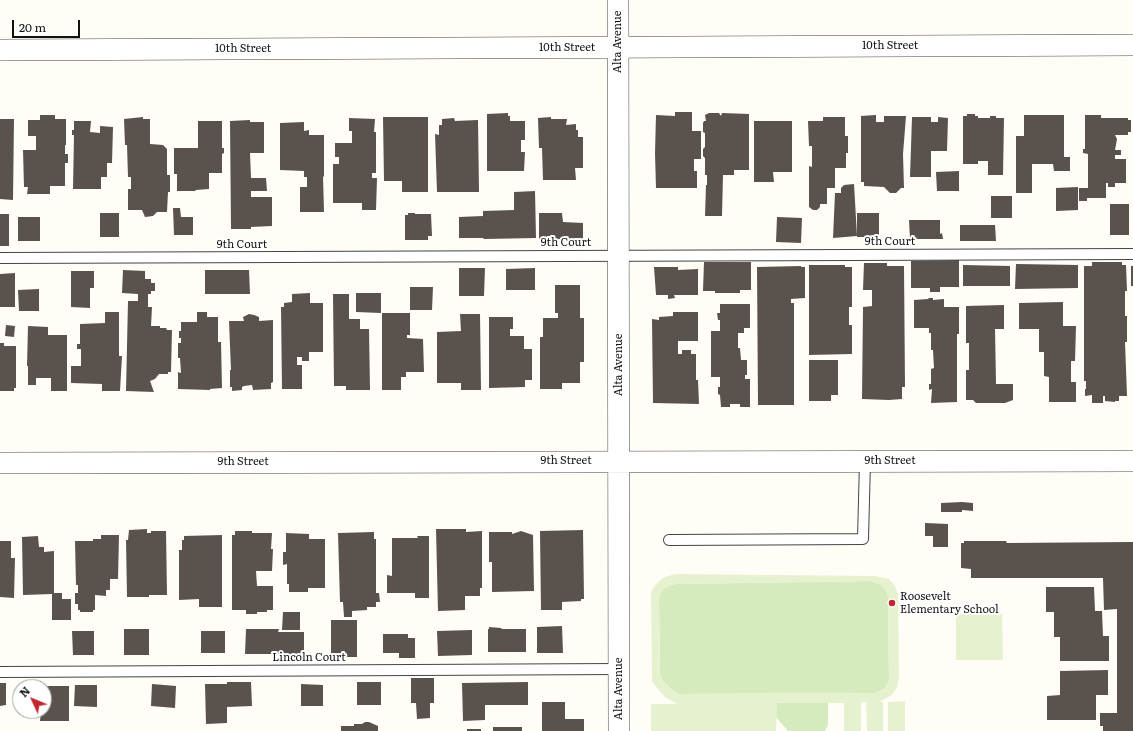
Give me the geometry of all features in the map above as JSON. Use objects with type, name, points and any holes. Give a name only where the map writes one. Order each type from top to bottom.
[{"type":"street","name":"Alta Avenue","points":[[618,0],[619,731]]},
{"type":"street","name":"10th Street","points":[[0,50],[1133,45]]},
{"type":"street","name":"9th Street","points":[[0,463],[1133,461]]},
{"type":"lane","name":"9th Court","points":[[0,258],[1133,254]]},
{"type":"lane","points":[[669,540],[863,539],[865,461]]},
{"type":"lane","name":"Lincoln Court","points":[[0,672],[619,669]]},
{"type":"green space","points":[[675,574],[875,576],[889,579],[895,586],[898,594],[899,678],[897,687],[892,695],[879,702],[883,702],[883,731],[867,731],[866,702],[861,703],[861,731],[844,731],[844,703],[777,703],[776,731],[651,731],[651,704],[677,704],[665,697],[652,681],[651,592],[658,582],[665,577]],"holes":[[[871,581],[881,585],[886,590],[888,596],[889,680],[885,688],[880,691],[875,693],[679,694],[672,690],[662,680],[660,674],[659,599],[663,589],[669,586],[675,584]]]},
{"type":"green space","points":[[871,581],[881,585],[886,590],[888,596],[889,680],[885,688],[880,691],[875,693],[679,694],[672,690],[662,680],[660,674],[659,599],[663,589],[669,586],[675,584]]},
{"type":"green space","points":[[956,614],[1002,614],[1003,660],[956,660]]},
{"type":"green space","points":[[905,701],[905,731],[888,731],[888,702]]},
{"type":"green space","points":[[776,703],[828,703],[828,725],[825,731],[788,731],[776,717]]},
{"type":"building","points":[[675,112],[692,112],[692,131],[701,131],[701,159],[694,159],[694,171],[697,171],[697,188],[656,188],[656,115],[675,116]]},
{"type":"building","points":[[508,113],[508,116],[510,116],[510,121],[525,121],[525,140],[521,140],[521,152],[525,152],[524,171],[487,171],[487,114]]},
{"type":"building","points":[[709,113],[719,113],[721,116],[722,113],[749,114],[749,170],[734,170],[734,175],[723,175],[722,216],[705,216],[707,175],[705,175],[705,158],[703,156],[703,149],[705,147],[705,133],[703,132],[703,123],[706,121],[705,115]]},
{"type":"building","points":[[967,114],[975,114],[978,118],[990,118],[990,116],[996,116],[996,118],[1004,118],[1003,175],[988,175],[988,161],[978,161],[978,164],[963,164],[963,116],[967,116]]},
{"type":"building","points":[[40,115],[55,115],[55,119],[66,119],[65,154],[68,154],[68,163],[65,163],[65,186],[50,186],[50,194],[27,194],[28,187],[24,187],[23,150],[36,150],[36,136],[28,136],[28,120],[40,120]]},
{"type":"building","points":[[876,115],[876,122],[884,122],[884,116],[906,116],[903,154],[904,188],[901,188],[896,193],[890,193],[884,187],[864,186],[864,182],[861,182],[861,116]]},
{"type":"building","points":[[1024,115],[1064,115],[1064,157],[1070,157],[1070,171],[1054,171],[1053,164],[1032,164],[1032,193],[1016,193],[1016,136],[1024,136]]},
{"type":"building","points":[[1085,115],[1101,115],[1101,118],[1128,118],[1128,120],[1131,120],[1131,132],[1128,132],[1128,135],[1115,135],[1117,139],[1115,150],[1121,150],[1121,155],[1115,155],[1115,159],[1126,159],[1126,183],[1115,183],[1115,187],[1108,187],[1108,183],[1106,183],[1106,198],[1087,198],[1087,201],[1079,201],[1079,188],[1088,188],[1088,154],[1083,153],[1083,149],[1085,149]]},
{"type":"building","points":[[143,117],[143,119],[150,119],[150,144],[163,145],[167,149],[167,175],[170,175],[170,192],[168,192],[167,212],[157,212],[153,216],[145,217],[142,210],[128,210],[128,189],[131,189],[131,177],[128,177],[127,145],[125,145],[124,119]]},
{"type":"building","points":[[383,117],[428,117],[428,192],[402,192],[402,181],[384,181]]},
{"type":"building","points":[[551,117],[551,119],[567,119],[566,125],[576,124],[578,137],[583,137],[583,168],[575,168],[576,180],[543,180],[542,148],[539,148],[538,118]]},
{"type":"building","points":[[823,117],[845,117],[845,136],[848,136],[848,153],[846,153],[846,168],[835,168],[835,188],[827,188],[827,204],[820,204],[820,207],[817,210],[813,210],[809,207],[809,166],[812,167],[812,146],[809,146],[808,121],[823,121]]},
{"type":"building","points":[[912,117],[931,117],[931,122],[938,122],[938,117],[948,118],[947,151],[931,151],[931,177],[910,177]]},
{"type":"building","points":[[349,118],[375,119],[374,132],[376,132],[376,173],[372,173],[372,178],[377,178],[376,210],[362,210],[362,203],[333,203],[333,164],[339,164],[339,157],[335,157],[335,143],[352,143],[352,131],[349,131]]},
{"type":"building","points":[[454,118],[455,121],[478,120],[479,192],[437,192],[435,134],[439,135],[439,125],[442,125],[442,119]]},
{"type":"building","points":[[0,119],[14,119],[13,200],[0,199]]},
{"type":"building","points":[[250,120],[250,122],[264,122],[264,153],[250,153],[251,178],[266,178],[267,191],[251,191],[251,197],[272,197],[272,226],[251,227],[251,229],[231,229],[230,121]]},
{"type":"building","points":[[74,121],[91,121],[90,132],[100,133],[100,126],[113,127],[112,163],[107,163],[107,177],[101,177],[101,189],[73,189],[74,135],[72,135],[72,130],[74,130]]},
{"type":"building","points":[[198,121],[222,121],[222,148],[224,148],[224,153],[222,154],[222,173],[209,173],[209,189],[177,191],[177,174],[174,174],[174,148],[198,148]]},
{"type":"building","points":[[754,121],[792,121],[792,172],[773,172],[774,182],[754,182]]},
{"type":"building","points":[[304,122],[304,131],[309,130],[309,135],[324,135],[324,212],[300,212],[300,187],[307,187],[307,177],[304,177],[304,171],[280,170],[280,123]]},
{"type":"building","points":[[959,171],[959,191],[937,191],[936,172]]},
{"type":"building","points":[[854,184],[857,236],[833,238],[835,193],[841,193],[841,188],[844,185]]},
{"type":"building","points":[[1078,187],[1078,210],[1056,211],[1056,188]]},
{"type":"building","points":[[535,191],[536,238],[459,238],[459,217],[483,216],[483,211],[514,210],[514,192]]},
{"type":"building","points":[[991,196],[1012,196],[1012,218],[991,218]]},
{"type":"building","points":[[1110,204],[1129,204],[1129,235],[1110,235]]},
{"type":"building","points":[[173,208],[180,208],[181,217],[193,217],[193,235],[174,235]]},
{"type":"building","points":[[100,213],[119,213],[119,237],[100,237]]},
{"type":"building","points":[[408,213],[431,214],[432,236],[428,236],[428,240],[405,240],[405,215],[408,215]]},
{"type":"building","points":[[539,213],[562,213],[563,222],[583,223],[583,239],[539,239]]},
{"type":"building","points":[[857,213],[879,213],[879,237],[857,237]]},
{"type":"building","points":[[0,214],[9,214],[9,246],[0,246]]},
{"type":"building","points":[[18,217],[40,217],[40,241],[18,241]]},
{"type":"building","points":[[777,217],[802,218],[801,243],[776,242]]},
{"type":"building","points":[[909,220],[940,220],[940,234],[942,233],[943,239],[910,239]]},
{"type":"building","points":[[960,225],[995,225],[996,241],[960,241]]},
{"type":"building","points":[[959,260],[959,287],[940,287],[940,292],[930,292],[930,288],[911,288],[911,261]]},
{"type":"building","points":[[704,262],[751,262],[751,290],[740,290],[740,293],[715,293],[715,291],[703,291]]},
{"type":"building","points":[[1092,262],[1122,262],[1122,265],[1126,265],[1127,291],[1125,291],[1125,316],[1127,316],[1127,342],[1125,342],[1127,396],[1119,396],[1119,401],[1115,402],[1105,401],[1105,396],[1103,396],[1103,403],[1092,403],[1092,395],[1085,396],[1084,266],[1092,266]]},
{"type":"building","points":[[864,263],[887,263],[887,266],[904,266],[905,387],[902,387],[902,399],[862,399],[863,307],[872,306],[872,290],[863,290]]},
{"type":"building","points":[[1016,264],[1078,265],[1078,288],[1015,289]]},
{"type":"building","points":[[809,265],[845,265],[845,267],[852,267],[852,307],[849,307],[849,325],[852,325],[852,354],[809,355]]},
{"type":"building","points":[[963,265],[1010,266],[1010,286],[963,286]]},
{"type":"building","points":[[1131,266],[1133,266],[1133,286],[1131,286]]},
{"type":"building","points":[[654,267],[678,267],[678,270],[698,269],[698,295],[674,295],[675,298],[668,299],[668,295],[656,295]]},
{"type":"building","points":[[757,267],[805,267],[805,298],[791,299],[791,303],[794,303],[794,405],[758,405]]},
{"type":"building","points":[[459,268],[485,268],[484,296],[459,296]]},
{"type":"building","points":[[535,268],[535,290],[506,290],[506,269]]},
{"type":"building","points":[[123,270],[145,271],[145,279],[151,279],[151,283],[155,283],[155,291],[151,291],[151,294],[148,294],[148,307],[152,307],[151,326],[160,326],[160,328],[172,330],[171,372],[168,372],[168,374],[159,374],[155,379],[150,381],[154,392],[126,391],[128,301],[138,301],[138,294],[122,293]]},
{"type":"building","points":[[205,270],[249,270],[250,294],[205,294]]},
{"type":"building","points":[[71,271],[94,271],[94,288],[90,288],[90,308],[71,307]]},
{"type":"building","points":[[15,273],[15,307],[0,307],[0,274]]},
{"type":"building","points":[[555,285],[580,285],[580,318],[584,318],[584,362],[580,362],[580,383],[562,383],[562,389],[540,389],[540,337],[543,337],[543,318],[558,318],[558,313],[555,313]]},
{"type":"building","points":[[410,287],[433,287],[432,310],[410,310]]},
{"type":"building","points":[[39,289],[39,311],[19,311],[18,290]]},
{"type":"building","points":[[310,293],[310,303],[323,303],[323,352],[309,352],[309,361],[302,361],[302,357],[297,357],[297,365],[302,365],[302,389],[282,389],[281,307],[284,307],[284,303],[292,302],[292,294]]},
{"type":"building","points":[[356,293],[381,293],[381,313],[356,312]]},
{"type":"building","points":[[333,294],[349,294],[349,319],[360,319],[360,329],[369,329],[370,390],[346,390],[346,386],[334,386]]},
{"type":"building","points":[[933,298],[933,300],[944,299],[944,307],[959,307],[959,334],[957,334],[957,402],[931,403],[932,389],[929,390],[929,384],[931,384],[931,369],[934,368],[933,350],[931,350],[931,333],[929,333],[929,328],[914,328],[914,300]]},
{"type":"building","points":[[1063,302],[1063,326],[1076,326],[1075,361],[1071,361],[1071,382],[1076,382],[1076,402],[1049,402],[1049,377],[1044,376],[1044,352],[1039,352],[1039,329],[1019,329],[1019,303]]},
{"type":"building","points":[[720,304],[750,304],[750,328],[744,328],[744,333],[738,333],[738,348],[740,348],[741,360],[747,360],[747,375],[745,375],[745,379],[750,379],[750,407],[740,407],[740,404],[730,404],[730,407],[721,407],[720,395],[718,394],[720,377],[711,377],[711,331],[720,331],[720,320],[718,320],[717,313],[720,313]]},
{"type":"building","points":[[1004,305],[1004,329],[995,329],[996,384],[1013,384],[1013,400],[1005,403],[976,403],[973,400],[966,400],[966,370],[969,370],[969,343],[966,343],[966,306]]},
{"type":"building","points":[[105,312],[119,312],[119,356],[122,356],[120,391],[102,391],[102,384],[71,383],[71,366],[81,366],[81,349],[77,349],[77,344],[80,344],[80,324],[105,323]]},
{"type":"building","points":[[197,312],[207,312],[207,317],[218,317],[218,342],[221,342],[222,388],[210,390],[178,389],[178,372],[181,373],[180,358],[178,358],[178,343],[181,343],[179,331],[181,331],[181,322],[197,322]]},
{"type":"building","points":[[673,312],[698,312],[698,341],[678,341],[678,354],[682,354],[682,350],[691,350],[691,354],[696,354],[696,380],[698,380],[699,404],[653,403],[652,319],[659,320],[659,317],[673,316]]},
{"type":"building","points":[[382,313],[410,313],[410,335],[407,335],[407,338],[423,339],[424,372],[406,372],[406,377],[401,377],[401,390],[382,390]]},
{"type":"building","points":[[249,314],[259,317],[259,321],[273,320],[273,382],[271,383],[271,389],[253,390],[252,385],[242,387],[242,390],[232,391],[232,387],[230,387],[231,370],[229,321],[244,321],[243,317]]},
{"type":"building","points":[[460,314],[480,314],[481,390],[461,390],[461,383],[437,383],[437,332],[461,331]]},
{"type":"building","points":[[489,317],[513,317],[513,329],[510,329],[510,336],[524,336],[524,349],[532,349],[532,380],[525,380],[525,387],[489,388]]},
{"type":"building","points":[[6,325],[15,326],[14,337],[5,336]]},
{"type":"building","points":[[28,326],[48,327],[48,335],[67,335],[67,391],[51,391],[51,378],[36,378],[36,385],[28,385]]},
{"type":"building","points":[[0,343],[4,343],[4,346],[16,346],[16,388],[14,388],[14,391],[0,391]]},
{"type":"building","points":[[809,360],[838,360],[838,395],[831,395],[831,401],[809,401]]},
{"type":"building","points":[[941,503],[973,503],[973,511],[962,510],[962,512],[941,512]]},
{"type":"building","points":[[925,523],[948,524],[948,547],[933,547],[933,536],[925,536]]},
{"type":"building","points":[[147,529],[147,533],[151,533],[151,531],[166,531],[167,595],[127,597],[126,540],[128,540],[129,530]]},
{"type":"building","points":[[436,529],[466,529],[466,532],[482,531],[482,588],[480,588],[480,596],[465,596],[465,610],[438,611]]},
{"type":"building","points":[[583,530],[584,599],[581,599],[581,601],[562,602],[562,610],[541,610],[540,531]]},
{"type":"building","points":[[235,531],[272,533],[272,571],[256,571],[257,586],[273,586],[273,610],[267,610],[267,612],[257,612],[257,614],[246,614],[246,610],[232,610],[232,535],[235,535]]},
{"type":"building","points":[[521,531],[533,535],[534,591],[492,592],[492,562],[489,562],[489,532],[512,532],[512,534]]},
{"type":"building","points":[[374,532],[374,539],[376,539],[376,593],[379,593],[380,602],[376,602],[376,607],[367,607],[367,610],[352,611],[352,617],[344,617],[343,602],[340,602],[338,533]]},
{"type":"building","points":[[286,533],[309,534],[309,539],[325,539],[325,588],[308,588],[308,592],[289,592],[289,584],[287,584],[287,564],[283,565],[283,552],[286,552]]},
{"type":"building","points":[[101,535],[119,535],[118,579],[110,579],[110,590],[106,590],[106,596],[95,595],[95,610],[93,610],[93,612],[80,612],[80,610],[78,610],[78,604],[75,604],[75,593],[78,593],[78,585],[76,585],[75,541],[93,541],[93,539],[101,539]]},
{"type":"building","points":[[222,535],[222,607],[199,607],[199,599],[179,600],[179,550],[182,550],[182,540],[184,540],[184,536]]},
{"type":"building","points":[[38,536],[39,547],[44,547],[44,552],[54,551],[54,593],[62,593],[62,599],[71,599],[71,620],[52,620],[52,594],[23,595],[22,537]]},
{"type":"building","points":[[417,536],[429,536],[429,598],[415,598],[415,593],[387,593],[387,575],[392,576],[392,538],[418,538]]},
{"type":"building","points":[[0,541],[11,541],[11,558],[15,558],[14,598],[0,597]]},
{"type":"building","points":[[964,541],[1006,541],[1007,543],[1133,542],[1133,731],[1103,731],[1103,726],[1100,726],[1100,713],[1117,713],[1117,609],[1104,610],[1103,578],[971,578],[971,569],[961,568],[961,543],[964,543]]},
{"type":"building","points":[[1046,587],[1094,587],[1095,611],[1102,611],[1103,636],[1109,636],[1109,661],[1060,661],[1060,637],[1054,637],[1054,612],[1046,612]]},
{"type":"building","points":[[283,612],[300,612],[300,630],[282,630]]},
{"type":"building","points":[[331,620],[357,620],[357,657],[331,657]]},
{"type":"building","points":[[562,626],[563,653],[537,653],[537,627]]},
{"type":"building","points":[[489,627],[502,629],[526,629],[526,652],[488,652]]},
{"type":"building","points":[[124,629],[149,629],[149,655],[124,655]]},
{"type":"building","points":[[246,629],[279,629],[278,632],[304,632],[304,654],[245,654]]},
{"type":"building","points":[[472,630],[472,655],[438,656],[437,631]]},
{"type":"building","points":[[72,631],[94,631],[94,655],[73,655]]},
{"type":"building","points":[[201,631],[225,631],[225,653],[201,653]]},
{"type":"building","points":[[383,634],[408,634],[408,638],[415,638],[415,658],[399,658],[399,653],[383,653]]},
{"type":"building","points":[[1108,670],[1108,695],[1096,695],[1096,720],[1047,720],[1047,696],[1060,695],[1060,671]]},
{"type":"building","points":[[411,678],[434,678],[434,703],[430,703],[430,718],[417,719],[416,703],[411,703]]},
{"type":"building","points":[[227,682],[251,682],[252,706],[227,707],[227,723],[206,724],[205,684],[227,684]]},
{"type":"building","points":[[357,682],[381,682],[381,705],[357,705]]},
{"type":"building","points":[[528,682],[528,705],[485,705],[485,720],[463,721],[462,683]]},
{"type":"building","points":[[0,683],[6,683],[6,705],[0,706]]},
{"type":"building","points":[[152,684],[176,686],[175,708],[151,706]]},
{"type":"building","points":[[301,684],[323,685],[323,706],[301,706]]},
{"type":"building","points":[[75,685],[97,685],[97,707],[74,706]]},
{"type":"building","points":[[52,686],[69,686],[69,721],[40,721],[40,719],[52,719]]},
{"type":"building","points":[[542,702],[565,702],[565,719],[584,719],[584,731],[542,731]]},
{"type":"building","points":[[365,722],[378,726],[378,731],[341,731],[341,726],[354,726],[354,724],[362,724]]},
{"type":"building","points":[[493,727],[522,727],[522,731],[493,731]]},
{"type":"building","points":[[467,729],[481,729],[481,731],[467,731]]},
{"type":"place","name":"Roosevelt Elementary School","points":[[892,603]]}]
